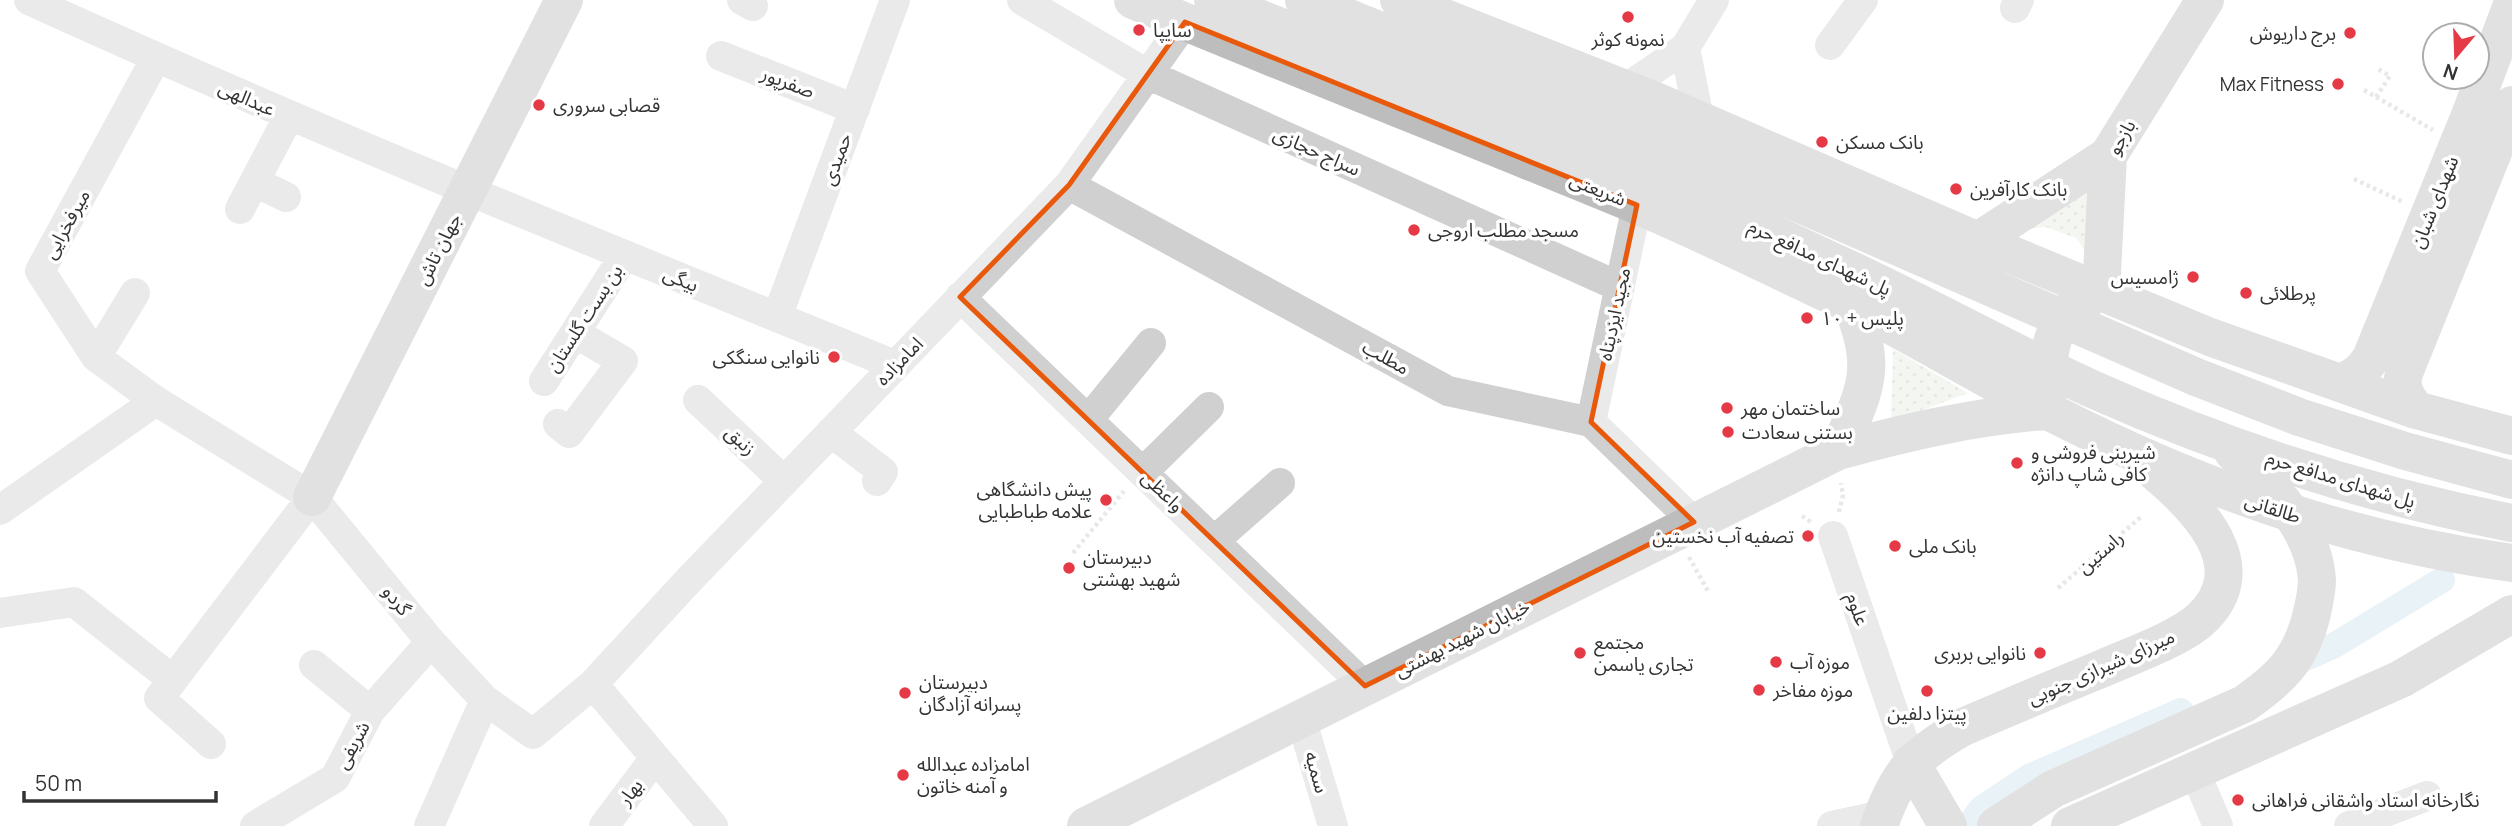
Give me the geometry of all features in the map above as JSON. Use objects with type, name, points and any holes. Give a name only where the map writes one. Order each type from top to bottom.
[{"type":"main road","name":"جهان تاش","points":[[312,497],[564,0]]},
{"type":"main road","name":"شریعتی","points":[[1133,0],[1213,11],[1544,168],[1637,205],[1852,304],[2047,411]]},
{"type":"main road","name":"پل شهدای مدافع حرم","points":[[1304,0],[1679,150],[2196,377],[2299,417],[2405,451],[2512,480]]},
{"type":"main road","points":[[1399,0],[1639,94],[1978,241],[2210,337],[2416,410],[2512,436]]},
{"type":"main road","name":"بازجو","points":[[2101,293],[2108,156],[2205,0]]},
{"type":"main road","name":"شهدای شبان","points":[[2339,383],[2354,378],[2371,358],[2512,5]]},
{"type":"main road","name":"پل شهدای مدافع حرم","points":[[1213,11],[1658,181],[1848,268],[2083,384],[2220,441],[2356,487],[2450,511],[2512,523]]},
{"type":"main road","points":[[1544,168],[1567,150],[1580,136],[1587,123],[1592,94],[1588,75]]},
{"type":"main road","points":[[1637,205],[1624,164],[1623,148],[1639,94]]},
{"type":"main road","name":"شهدای شبان","points":[[2416,410],[2405,396],[2402,383],[2404,373],[2512,105]]},
{"type":"main road","points":[[1978,241],[2108,156]]},
{"type":"main road","points":[[2047,411],[2048,353],[2055,332],[2068,312],[2082,301],[2101,293]]},
{"type":"main road","points":[[1838,451],[1858,407],[1868,373],[1866,344],[1852,304]]},
{"type":"main road","name":"طالقانی","points":[[2047,411],[2228,493],[2303,518],[2441,551],[2512,563]]},
{"type":"main road","name":"خیابان شهید بهشتی","points":[[1086,826],[1838,451],[1925,429],[1996,415],[2047,411]]},
{"type":"main road","points":[[1996,826],[2053,789],[2244,704],[2272,685],[2297,655],[2305,639],[2316,595],[2317,579],[2311,554],[2282,501],[2263,478],[2220,441]]},
{"type":"main road","name":"میرزای شیرازی جنوبی","points":[[1881,820],[1896,785],[1912,763],[1932,744],[1963,727],[2165,641],[2201,619],[2217,598],[2223,574],[2222,552],[2211,531],[2174,488],[2126,449]]},
{"type":"main road","points":[[2070,826],[2401,679],[2512,614]]},
{"type":"main road","points":[[1912,763],[1948,826]]},
{"type":"street","name":"عبدالهی","points":[[29,0],[156,58],[467,192]]},
{"type":"street","name":"حمیدی","points":[[777,317],[895,0]]},
{"type":"street","name":"سراج حجازی","points":[[1022,0],[1147,74],[1620,287]]},
{"type":"street","points":[[1639,94],[1685,48],[1714,0]]},
{"type":"street","points":[[1830,45],[1863,0]]},
{"type":"street","name":"امامزاده","points":[[533,734],[593,684],[1069,185],[1147,74],[1213,11]]},
{"type":"street","points":[[1685,48],[1699,119]]},
{"type":"street","name":"صفرپور","points":[[722,56],[855,108]]},
{"type":"street","name":"میرفخرایی","points":[[156,58],[40,271],[96,357],[156,401],[312,497]]},
{"type":"street","points":[[240,209],[289,116]]},
{"type":"street","points":[[255,182],[286,197]]},
{"type":"street","name":"مطلب","points":[[1069,185],[1448,391],[1591,422]]},
{"type":"street","name":"بیگی","points":[[467,192],[895,365]]},
{"type":"street","name":"مجید ایزدپناه","points":[[1591,422],[1637,205]]},
{"type":"street","name":"بن بست گلستان","points":[[544,381],[624,256]]},
{"type":"street","points":[[96,357],[135,293]]},
{"type":"street","name":"واعظی","points":[[960,297],[1088,420],[1134,481],[1214,541],[1365,686]]},
{"type":"street","points":[[558,424],[569,433],[623,361],[575,333]]},
{"type":"street","points":[[1088,420],[1151,343]]},
{"type":"street","name":"زنبق","points":[[698,400],[784,481]]},
{"type":"street","points":[[0,510],[156,401]]},
{"type":"street","points":[[1134,481],[1209,407]]},
{"type":"street","points":[[1591,422],[1694,522]]},
{"type":"street","points":[[831,432],[883,472],[877,481]]},
{"type":"street","points":[[1214,541],[1280,483]]},
{"type":"street","points":[[211,744],[159,698],[312,497]]},
{"type":"street","name":"گردو","points":[[312,497],[431,642],[485,700],[533,734]]},
{"type":"street","name":"علوم","points":[[1833,536],[1912,763]]},
{"type":"street","points":[[0,613],[75,601],[173,680]]},
{"type":"street","name":"شریفی","points":[[255,826],[335,778],[370,711],[431,642]]},
{"type":"street","points":[[314,666],[370,711]]},
{"type":"street","points":[[593,684],[713,826]]},
{"type":"street","points":[[429,826],[485,700]]},
{"type":"street","name":"سمیه","points":[[1301,718],[1332,826]]},
{"type":"street","name":"بهار","points":[[604,826],[655,758]]},
{"type":"street","points":[[2195,772],[2218,826]]},
{"type":"street","points":[[2349,826],[2427,796]]},
{"type":"street","points":[[1832,826],[1881,820]]},
{"type":"path","points":[[2376,97],[2390,76],[2378,69]]},
{"type":"path","points":[[2364,90],[2458,144]]},
{"type":"path","points":[[2354,179],[2429,214]]},
{"type":"path","points":[[1833,536],[1843,495],[1838,451]]},
{"type":"path","points":[[1073,553],[1134,481]]},
{"type":"path","name":"راستین","points":[[2058,588],[2142,516]]},
{"type":"highlighted area","points":[[1185,22],[1637,205],[1591,422],[1694,522],[1365,686],[960,297],[1069,185]]},
{"type":"shaded area","points":[[2090,186],[2090,257],[2076,238],[2046,227],[2025,229]]},
{"type":"shaded area","points":[[1893,349],[1968,393],[1891,422]]},
{"type":"waterway","points":[[2287,666],[2335,645],[2442,580]]},
{"type":"waterway","points":[[1968,826],[1982,808],[2029,777],[2181,711]]},
{"type":"place","name":"نمونه کوثر","points":[[1628,17]]},
{"type":"place","name":"سایپا","points":[[1139,30]]},
{"type":"place","name":"برج داریوش","points":[[2350,33]]},
{"type":"place","name":"Max Fitness","points":[[2338,84]]},
{"type":"place","name":"قصابی سروری","points":[[539,105]]},
{"type":"place","name":"بانک مسکن","points":[[1822,142]]},
{"type":"place","name":"بانک کارآفرین","points":[[1956,189]]},
{"type":"place","name":"مسجد مطلب اروجی","points":[[1414,230]]},
{"type":"place","name":"ژامسیس","points":[[2193,277]]},
{"type":"place","name":"پرطلائی","points":[[2246,293]]},
{"type":"place","name":"پلیس + ۱۰","points":[[1807,318]]},
{"type":"place","name":"نانوایی سنگکی","points":[[834,357]]},
{"type":"place","name":"ساختمان مهر","points":[[1727,408]]},
{"type":"place","name":"بستنی سعادت","points":[[1728,432]]},
{"type":"place","name":"شیرینی فروشی و کافی شاپ دانژه","points":[[2017,463]]},
{"type":"place","name":"پیش دانشگاهی علامه طباطبایی","points":[[1106,500]]},
{"type":"place","name":"تصفیه آب نخستین","points":[[1808,536]]},
{"type":"place","name":"بانک ملی","points":[[1895,546]]},
{"type":"place","name":"دبیرستان شهید بهشتی","points":[[1069,568]]},
{"type":"place","name":"مجتمع تجاری یاسمن","points":[[1580,653]]},
{"type":"place","name":"نانوایی بربری","points":[[2040,653]]},
{"type":"place","name":"موزه آب","points":[[1776,662]]},
{"type":"place","name":"موزه مفاخر","points":[[1759,690]]},
{"type":"place","name":"پیتزا دلفین","points":[[1927,691]]},
{"type":"place","name":"دبیرستان پسرانه آزادگان","points":[[905,693]]},
{"type":"place","name":"امامزاده عبدالله و آمنه خاتون","points":[[903,775]]},
{"type":"place","name":"نگارخانه استاد واشقانی فراهانی","points":[[2238,800]]}]
